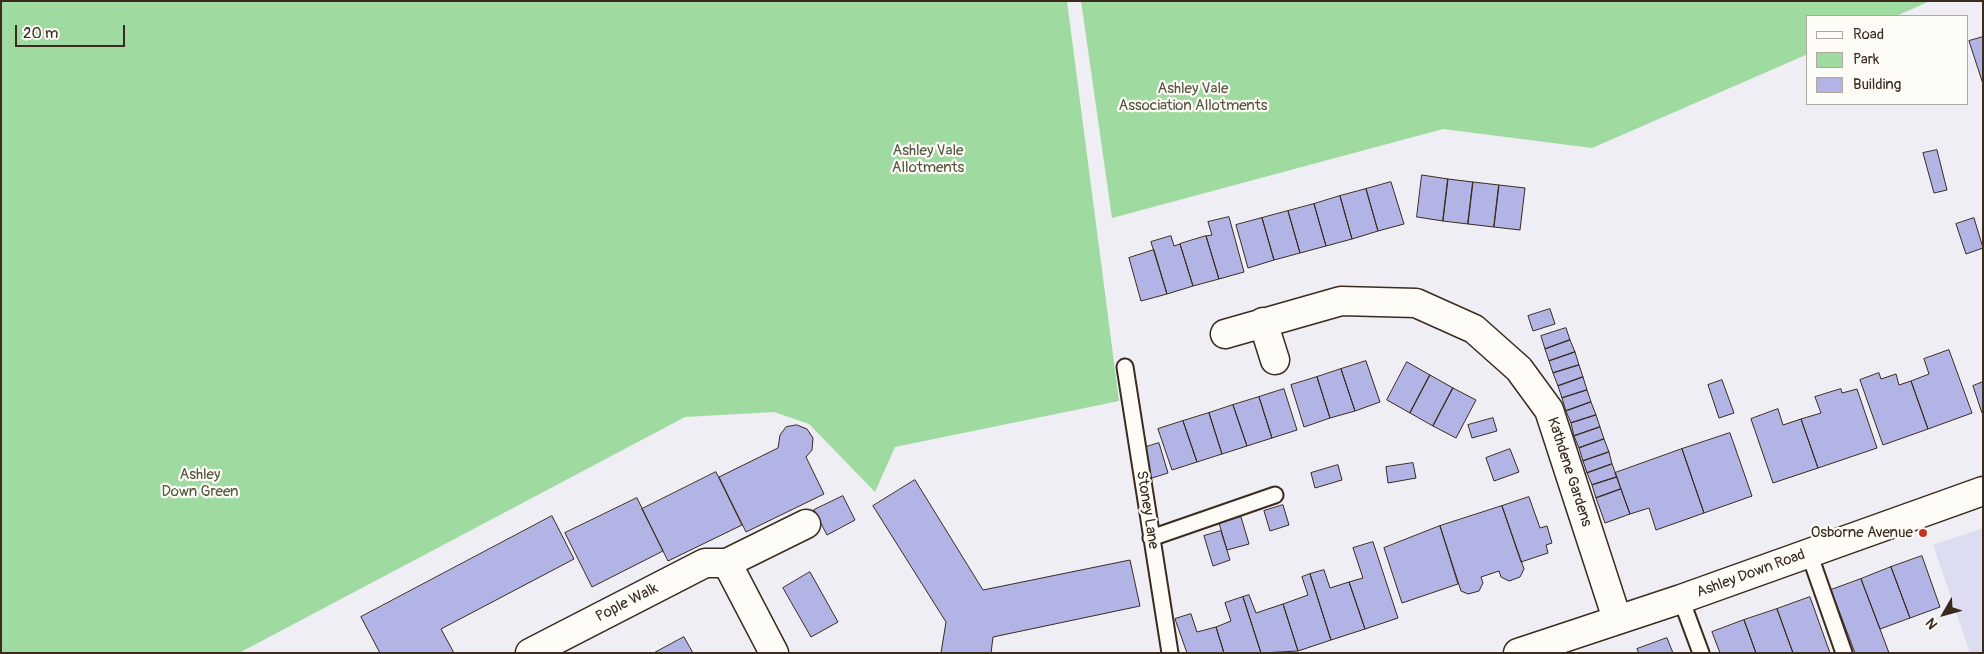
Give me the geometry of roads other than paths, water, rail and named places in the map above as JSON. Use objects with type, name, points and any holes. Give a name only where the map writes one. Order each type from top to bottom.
[{"type":"street","name":"Kathdene Gardens","points":[[1225,334],[1341,301],[1416,302],[1474,330],[1519,369],[1549,410],[1617,619]]},
{"type":"street","points":[[1263,322],[1275,360]]},
{"type":"street","name":"Ashley Down Road","points":[[1518,653],[1681,599],[1983,491]]},
{"type":"street","name":"Pople Walk","points":[[530,653],[705,563],[727,563],[806,524]]},
{"type":"street","points":[[727,563],[774,653]]},
{"type":"lane","name":"Stoney Lane","points":[[1125,367],[1170,653]]},
{"type":"lane","points":[[1151,538],[1275,495]]},
{"type":"lane","points":[[1809,553],[1844,653]]},
{"type":"lane","points":[[1681,599],[1701,653]]},
{"type":"place","name":"Osborne Avenue","points":[[1923,533]]},
{"type":"park label","name":"Ashley Vale Association Allotments","points":[[1193,98]]},
{"type":"park label","name":"Ashley Vale Allotments","points":[[928,160]]},
{"type":"park label","name":"Ashley Down Green","points":[[200,484]]}]
